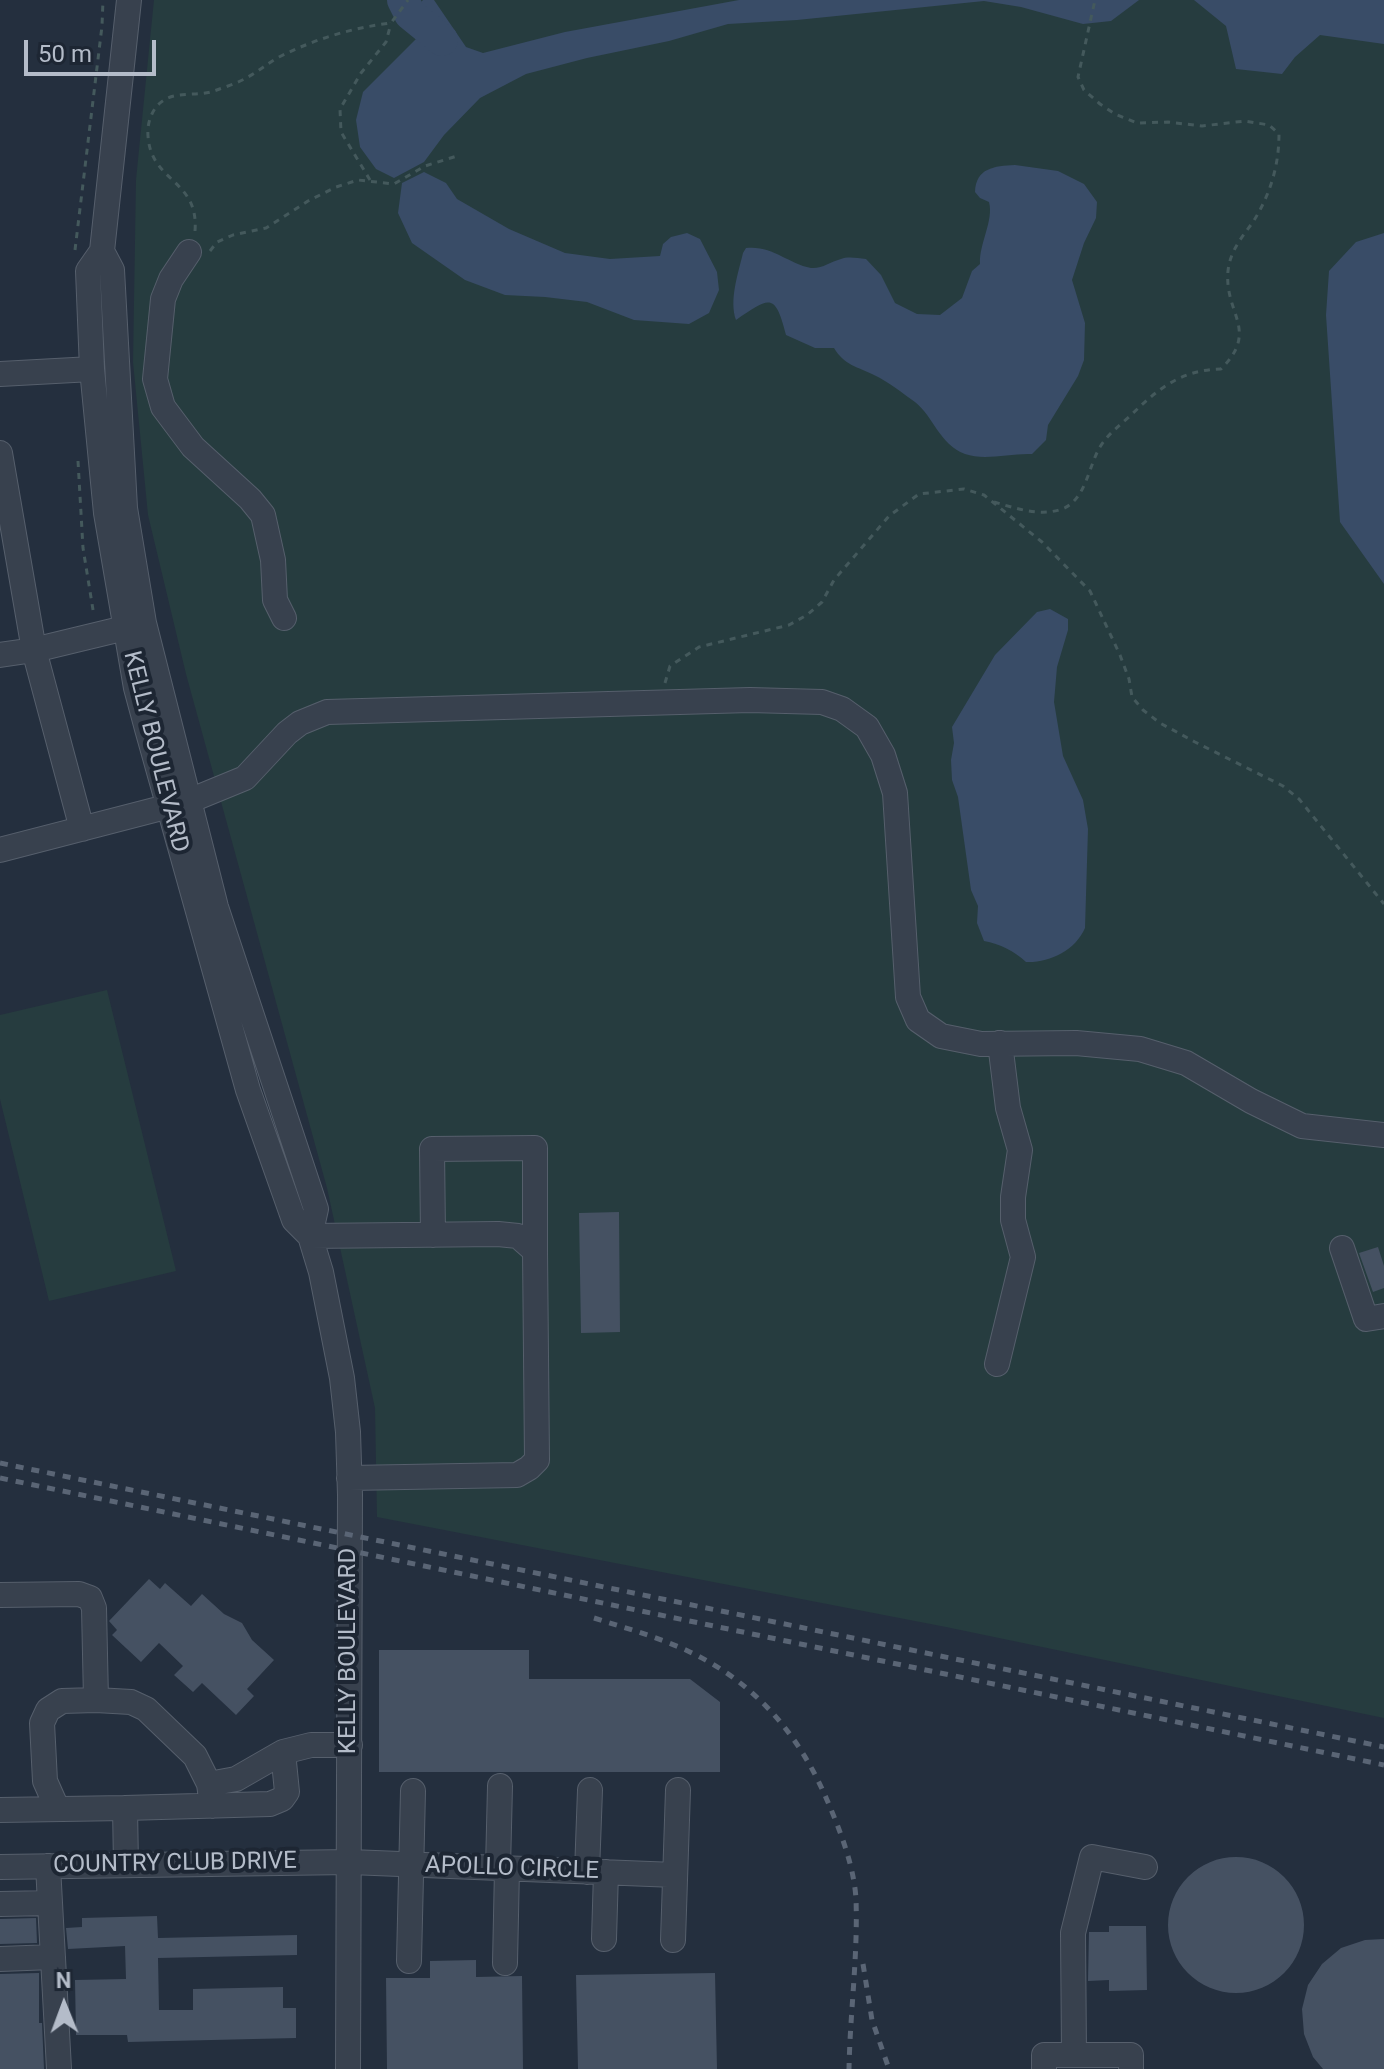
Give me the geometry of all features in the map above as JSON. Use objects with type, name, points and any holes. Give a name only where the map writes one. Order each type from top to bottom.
[{"type":"street","name":"KELLY BOULEVARD","points":[[129,0],[102,251],[88,271],[92,369],[106,513],[136,688],[178,804]]},
{"type":"street","name":"KELLY BOULEVARD","points":[[102,251],[112,270],[125,508],[178,804],[248,1090],[294,1220],[310,1236],[321,1272],[342,1378],[349,1478],[348,2069]]},
{"type":"street","points":[[189,252],[171,279],[163,299],[155,379],[163,407],[193,447],[250,499],[263,515],[273,560],[275,600],[284,618]]},
{"type":"street","points":[[0,374],[92,369]]},
{"type":"street","points":[[0,453],[11,583],[34,650],[82,829]]},
{"type":"street","points":[[0,655],[125,628]]},
{"type":"street","points":[[0,850],[178,804],[245,778],[287,733],[300,723],[327,712],[750,700],[822,702],[842,709],[867,727],[883,755],[895,793],[908,997],[918,1020],[941,1036],[981,1044],[1076,1043],[1140,1049],[1186,1063],[1302,1126],[1384,1135]]},
{"type":"street","points":[[997,1364],[1023,1257],[1013,1220],[1020,1150],[1008,1108],[1000,1043]]},
{"type":"street","points":[[349,1478],[517,1475],[537,1460],[535,1148],[432,1149],[433,1235]]},
{"type":"street","points":[[310,1236],[518,1236],[535,1251]]},
{"type":"street","points":[[1342,1248],[1378,1323]]},
{"type":"street","points":[[0,1595],[79,1594],[90,1598],[94,1608],[96,1700]]},
{"type":"street","points":[[57,1808],[45,1781],[42,1723],[48,1710],[62,1701],[131,1702],[146,1709],[195,1756],[210,1795]]},
{"type":"street","points":[[210,1795],[283,1752],[311,1745],[350,1745]]},
{"type":"street","points":[[0,1810],[125,1808],[210,1795],[270,1804],[282,1799],[287,1792],[283,1752]]},
{"type":"street","points":[[500,1786],[505,1963]]},
{"type":"street","points":[[590,1790],[604,1939]]},
{"type":"street","points":[[673,1940],[678,1790]]},
{"type":"street","points":[[409,1961],[413,1791]]},
{"type":"street","points":[[125,1808],[126,1865]]},
{"type":"street","points":[[1074,2055],[1073,1933],[1092,1857],[1145,1867]]},
{"type":"street","name":"COUNTRY CLUB DRIVE","points":[[0,1867],[350,1862]]},
{"type":"street","name":"APOLLO CIRCLE","points":[[350,1862],[675,1875]]},
{"type":"street","points":[[48,1866],[59,2069]]},
{"type":"street","points":[[0,1904],[50,1903]]},
{"type":"street","points":[[0,1959],[53,1957]]},
{"type":"street","points":[[1044,2069],[1044,2055],[1131,2055],[1131,2069]]},
{"type":"path","points":[[370,180],[341,132],[340,109],[361,73],[386,42],[391,23],[408,0]]},
{"type":"path","points":[[991,501],[1019,510],[1045,512],[1063,509],[1076,498],[1098,450],[1109,434],[1150,396],[1173,381],[1198,370],[1221,369],[1234,356],[1240,342],[1228,289],[1228,270],[1241,235],[1253,221],[1273,182],[1279,134],[1269,125],[1245,121],[1202,126],[1168,122],[1137,123],[1100,104],[1084,90],[1078,77],[1095,0]]},
{"type":"path","points":[[391,23],[354,28],[278,58],[246,78],[209,92],[179,94],[161,102],[150,116],[149,146],[165,174],[191,199],[196,216],[189,252],[204,258],[217,242],[266,228],[336,187],[358,180],[394,184],[425,166],[457,156]]},
{"type":"path","points":[[665,703],[665,683],[670,666],[681,657],[699,647],[789,625],[807,615],[822,602],[834,580],[889,516],[919,494],[964,489],[984,495],[1042,542],[1090,591],[1120,655],[1132,697],[1143,710],[1172,730],[1283,786],[1299,799],[1384,904]]},
{"type":"green space","points":[[154,0],[1384,0],[1384,1718],[946,1627],[377,1517],[375,1408],[327,1188],[186,674],[148,515],[133,362],[136,180]]},
{"type":"green space","points":[[107,990],[176,1271],[49,1301],[0,1099],[0,1015]]},
{"type":"water","points":[[423,0],[434,0],[466,47],[483,53],[565,32],[739,0],[1139,0],[1111,21],[1083,24],[1021,7],[984,1],[728,24],[526,74],[480,98],[444,135],[424,162],[394,178],[376,169],[360,147],[356,120],[363,92],[421,34],[410,14]]},
{"type":"water","points":[[1194,0],[1384,0],[1384,44],[1320,35],[1295,57],[1282,74],[1236,69],[1226,26]]},
{"type":"water","points":[[1015,165],[1058,171],[1084,184],[1097,202],[1096,218],[1072,280],[1085,323],[1084,360],[1078,376],[1048,425],[1046,440],[1032,454],[981,457],[956,450],[922,408],[890,384],[847,362],[834,348],[815,348],[786,335],[778,311],[770,303],[764,303],[736,320],[733,304],[735,287],[746,248],[764,249],[811,268],[847,258],[866,259],[881,275],[895,303],[917,314],[940,315],[962,298],[972,271],[980,264],[990,209],[989,202],[975,192],[979,178],[993,168]]},
{"type":"water","points":[[424,172],[446,183],[457,199],[509,229],[565,253],[610,259],[660,256],[663,244],[671,237],[687,233],[700,239],[717,272],[719,290],[709,313],[689,324],[634,320],[587,302],[505,295],[465,280],[412,243],[398,213],[402,183]]},
{"type":"water","points":[[1384,233],[1384,584],[1340,522],[1326,315],[1329,271],[1356,242]]},
{"type":"water","points":[[1050,609],[1068,619],[1068,630],[1057,667],[1054,702],[1063,756],[1083,800],[1088,829],[1085,928],[1075,943],[1060,954],[1026,962],[1006,948],[984,941],[977,923],[978,906],[971,890],[958,797],[952,780],[952,727],[995,655],[1037,612]]},
{"type":"building","points":[[619,1212],[620,1332],[581,1333],[579,1213]]},
{"type":"building","points":[[1378,1247],[1384,1266],[1384,1288],[1373,1292],[1359,1253]]},
{"type":"building","points":[[149,1579],[160,1589],[165,1583],[191,1606],[202,1594],[224,1614],[242,1623],[252,1640],[274,1660],[247,1689],[254,1696],[236,1715],[202,1683],[193,1692],[174,1675],[183,1666],[159,1643],[141,1662],[112,1635],[117,1630],[109,1621]]},
{"type":"building","points":[[379,1650],[529,1650],[529,1679],[690,1679],[720,1702],[720,1772],[379,1772]]},
{"type":"building","points":[[1236,1857],[1262,1862],[1284,1877],[1299,1899],[1304,1925],[1299,1951],[1284,1973],[1262,1988],[1236,1993],[1210,1988],[1188,1973],[1173,1951],[1168,1925],[1173,1899],[1188,1877],[1210,1862]]},
{"type":"building","points":[[157,1916],[158,1938],[297,1935],[297,1955],[158,1958],[159,2010],[193,2010],[193,1989],[283,1987],[283,2008],[296,2008],[296,2038],[128,2042],[127,2035],[76,2035],[75,1980],[126,1979],[125,1946],[68,1949],[66,1928],[82,1927],[82,1918]]},
{"type":"building","points":[[36,1918],[37,1943],[0,1944],[0,1919]]},
{"type":"building","points":[[1109,1926],[1146,1926],[1147,1990],[1109,1991],[1109,1980],[1088,1981],[1089,1932],[1109,1932]]},
{"type":"building","points":[[1384,1939],[1384,2069],[1323,2069],[1313,2057],[1304,2034],[1302,2009],[1308,1985],[1322,1964],[1341,1948],[1365,1940]]},
{"type":"building","points":[[476,1960],[476,1977],[522,1976],[523,2069],[387,2069],[386,1978],[430,1978],[430,1961]]},
{"type":"building","points":[[39,1973],[39,2023],[42,2023],[44,2069],[0,2069],[0,1974]]},
{"type":"building","points":[[715,1973],[717,2069],[578,2069],[576,1975]]},
{"type":"waterway","points":[[403,0],[410,14],[442,40]]},
{"type":"railway","points":[[0,1463],[1384,1747]]},
{"type":"railway","points":[[0,1478],[1384,1765]]},
{"type":"railway","points":[[594,1618],[696,1655],[744,1686],[783,1726],[814,1773],[841,1836],[855,1887],[856,1942],[849,2069]]},
{"type":"railway","points":[[863,1964],[872,2020],[889,2069]]}]
